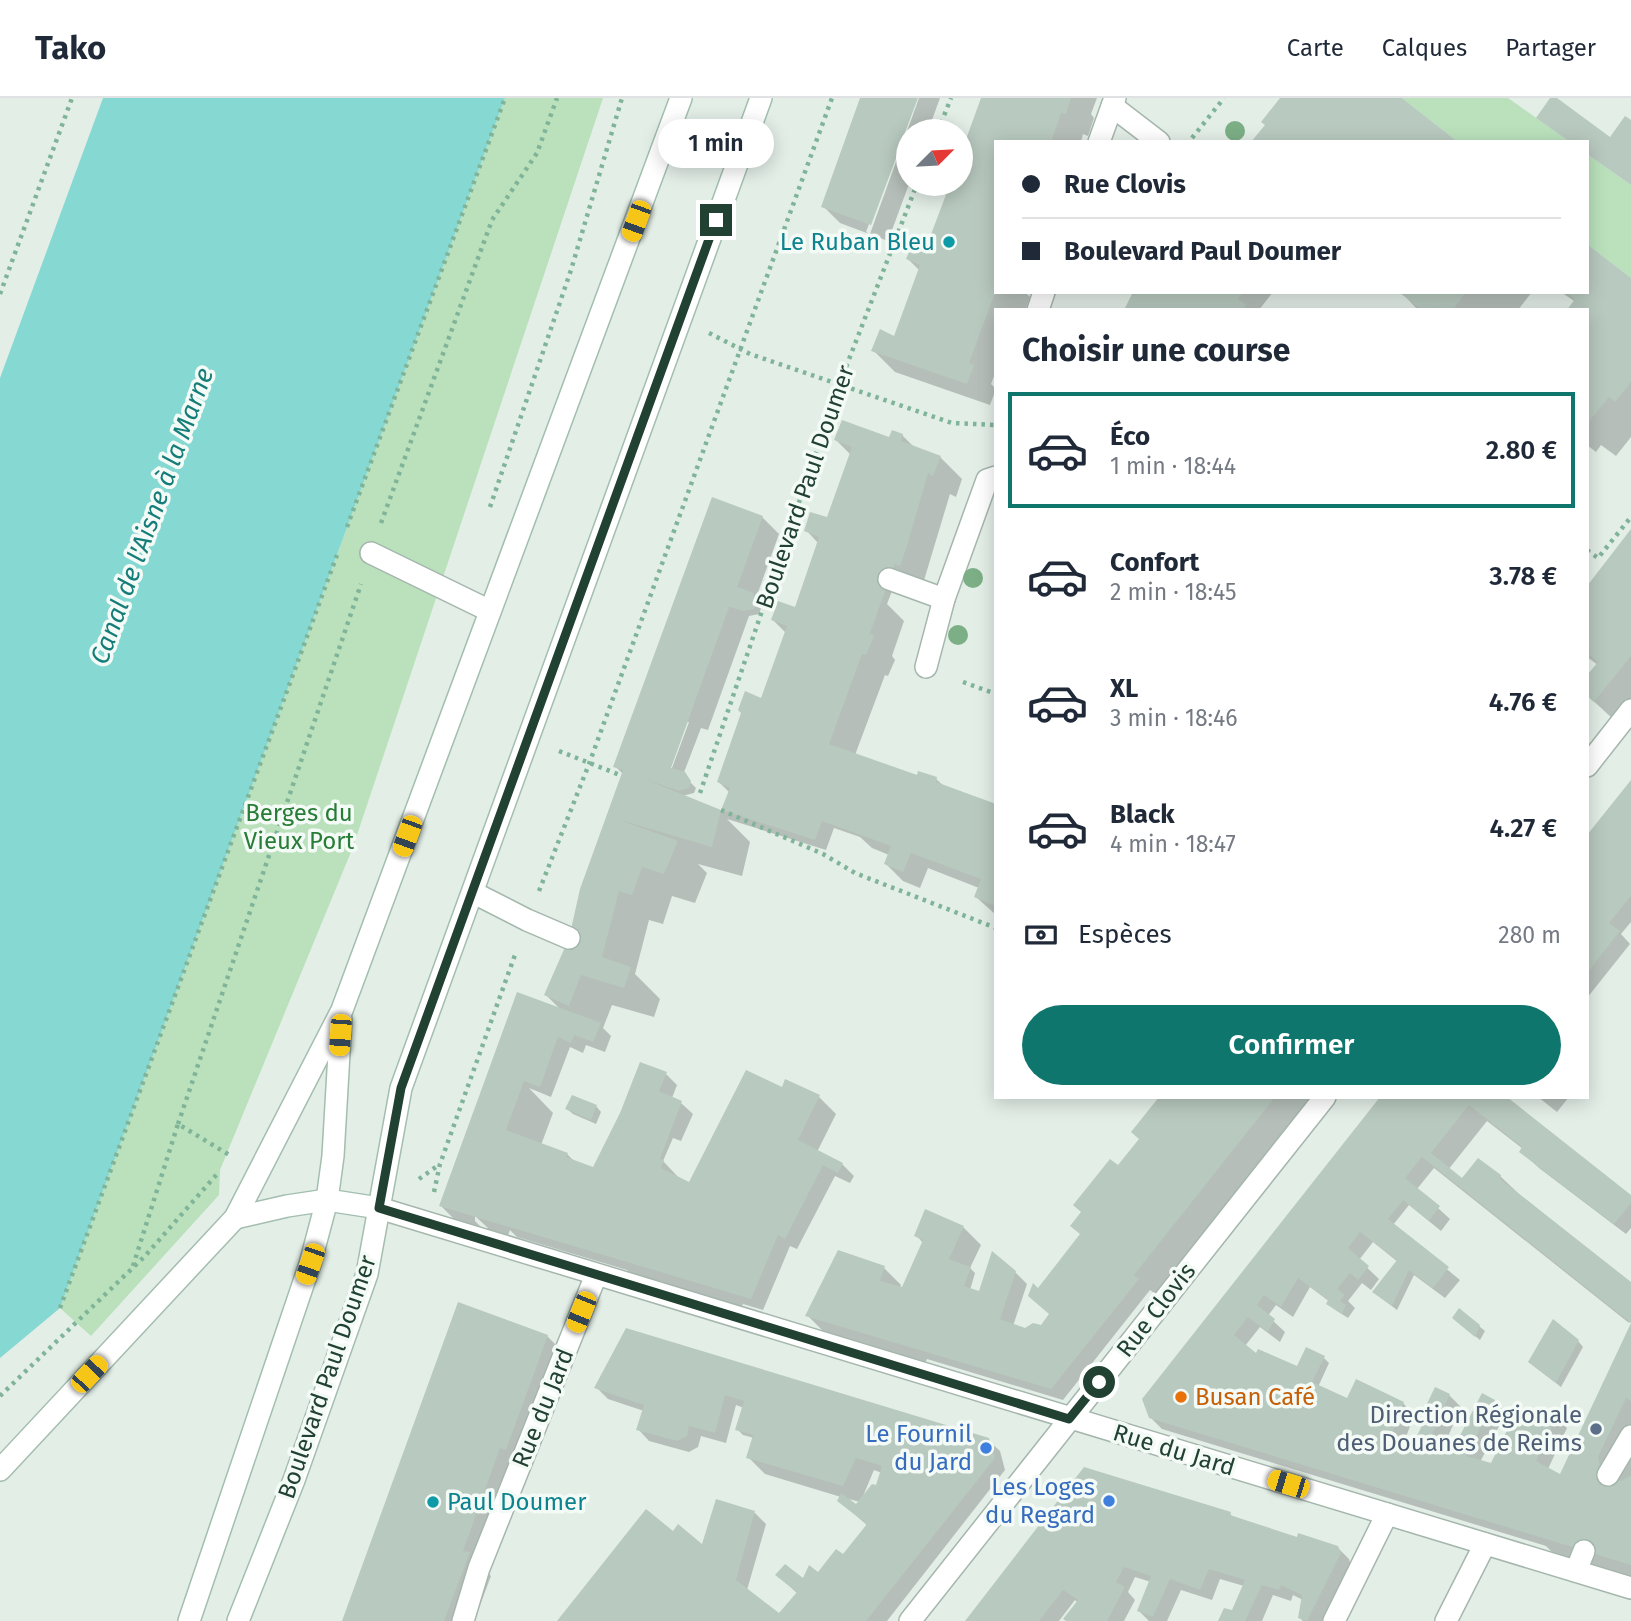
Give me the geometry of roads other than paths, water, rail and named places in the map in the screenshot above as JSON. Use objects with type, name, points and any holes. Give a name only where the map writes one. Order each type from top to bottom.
[{"type":"main road","points":[[0,1470],[236,1218],[342,1010],[681,98]]},
{"type":"main road","name":"Boulevard Paul Doumer","points":[[238,1621],[293,1480],[367,1274],[401,1088],[761,98]]},
{"type":"main road","points":[[1100,140],[1113,102],[1157,140]]},
{"type":"main road","points":[[926,667],[944,599],[988,480],[994,478]]},
{"type":"main road","points":[[371,553],[490,611]]},
{"type":"main road","points":[[889,579],[944,599]]},
{"type":"main road","points":[[1589,763],[1631,710]]},
{"type":"main road","points":[[474,893],[527,920],[569,937]]},
{"type":"main road","points":[[189,1621],[310,1264],[327,1200],[342,1010]]},
{"type":"main road","name":"Rue Clovis","points":[[910,1621],[1323,1099]]},
{"type":"main road","name":"Rue du Jard","points":[[236,1218],[327,1200],[379,1208],[1631,1588]]},
{"type":"main road","name":"Rue du Jard","points":[[463,1621],[479,1568],[596,1275]]},
{"type":"main road","points":[[1608,1475],[1631,1436]]},
{"type":"main road","points":[[1334,1621],[1387,1514]]},
{"type":"main road","points":[[1446,1621],[1485,1544]]},
{"type":"main road","points":[[1576,1572],[1584,1551]]},
{"type":"water","name":"Canal de l'Aisne à la Marne","points":[[103,98],[505,98],[60,1308],[0,1358],[0,378]]},
{"type":"place","name":"Le Ruban Bleu","points":[[949,242]]},
{"type":"place","name":"Busan Café","points":[[1181,1397]]},
{"type":"place","name":"Direction Régionale des Douanes de Reims","points":[[1596,1429]]},
{"type":"place","name":"Le Fournil du Jard","points":[[986,1448]]},
{"type":"place","name":"Les Loges du Regard","points":[[1109,1501]]},
{"type":"place","name":"Paul Doumer","points":[[433,1502]]},
{"type":"park label","name":"Berges du Vieux Port","points":[[299,827]]}]
